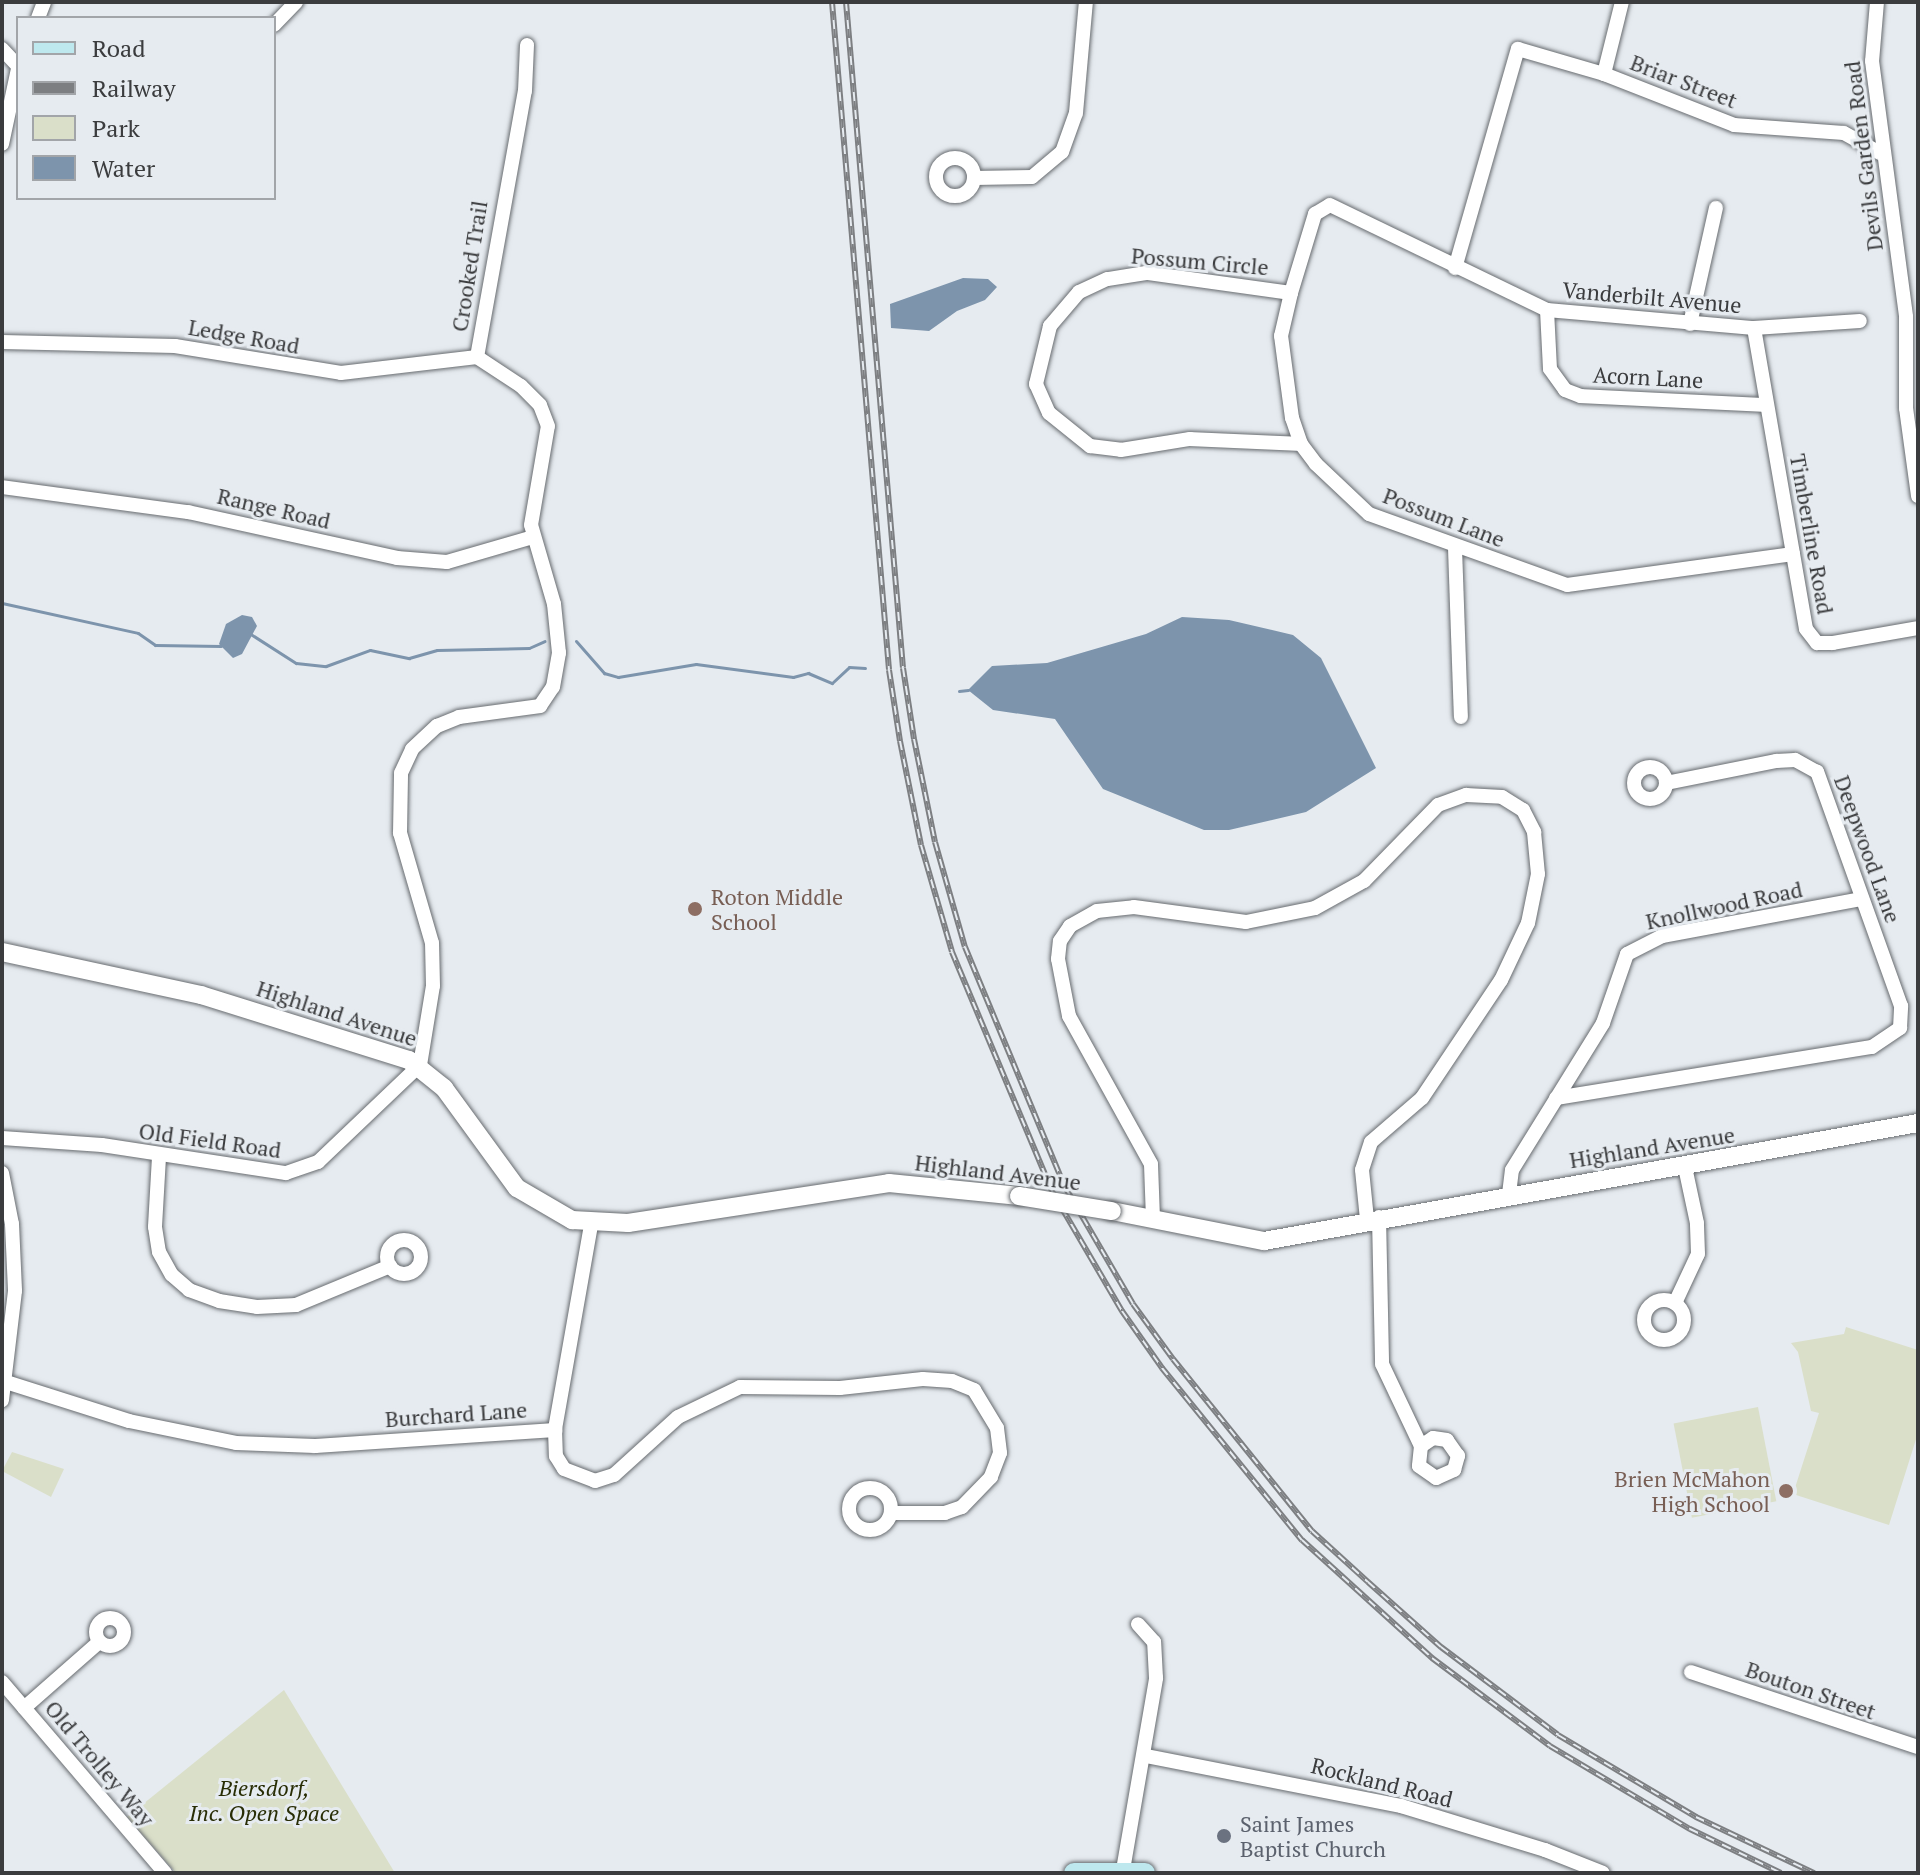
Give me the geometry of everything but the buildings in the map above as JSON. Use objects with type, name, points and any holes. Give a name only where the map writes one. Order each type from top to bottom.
[{"type":"main road","points":[[1074,1873],[1123,1870],[1145,1873]]},
{"type":"street","points":[[276,23],[296,2]]},
{"type":"street","points":[[974,178],[1032,177],[1062,152],[1076,113],[1086,2]]},
{"type":"street","points":[[1604,74],[1622,2]]},
{"type":"street","name":"Devils Garden Road","points":[[1877,2],[1872,61],[1880,153],[1906,317],[1906,408],[1918,496]]},
{"type":"street","name":"Crooked Trail","points":[[420,1065],[433,986],[432,943],[400,833],[401,773],[412,749],[437,726],[459,717],[540,706],[553,687],[559,653],[554,604],[533,537],[548,426],[540,405],[521,386],[477,357],[525,91],[527,45]]},
{"type":"street","points":[[2,49],[16,65]]},
{"type":"street","name":"Briar Street","points":[[1455,268],[1518,49],[1604,74],[1734,125],[1844,133],[1880,153]]},
{"type":"street","points":[[8,138],[6,92],[16,71]]},
{"type":"street","name":"Vanderbilt Avenue","points":[[1320,207],[1330,205],[1547,310],[1754,328],[1860,321]]},
{"type":"street","name":"Possum Lane","points":[[1320,207],[1291,293],[1281,336],[1282,365],[1301,444],[1331,481],[1369,514],[1455,548],[1567,585],[1793,554]]},
{"type":"street","points":[[1690,324],[1716,208]]},
{"type":"street","name":"Possum Circle","points":[[1291,293],[1146,273],[1107,279],[1079,292],[1055,319],[1042,343],[1036,384],[1049,413],[1090,446],[1121,450],[1190,439],[1301,444]]},
{"type":"street","name":"Acorn Lane","points":[[1547,310],[1550,369],[1565,390],[1581,396],[1766,405]]},
{"type":"street","name":"Timberline Road","points":[[1754,328],[1806,629],[1817,643],[1918,628]]},
{"type":"street","name":"Ledge Road","points":[[2,342],[175,346],[341,373],[477,357]]},
{"type":"street","name":"Range Road","points":[[2,487],[174,509],[409,559],[447,562],[533,537]]},
{"type":"street","points":[[1455,548],[1461,717]]},
{"type":"street","name":"Deepwood Lane","points":[[1556,1098],[1885,1043],[1900,1028],[1901,1006],[1817,772],[1808,764],[1776,761],[1666,783]]},
{"type":"street","points":[[1153,1219],[1151,1164],[1069,1016],[1058,959],[1060,941],[1070,926],[1097,911],[1134,907],[1246,922],[1301,912],[1345,896],[1364,881],[1438,805],[1466,795],[1502,797],[1523,810],[1534,832],[1538,874],[1528,923],[1501,980],[1422,1098],[1371,1142],[1362,1170],[1373,1218],[1382,1364],[1421,1446]]},
{"type":"street","name":"Knollwood Road","points":[[1509,1194],[1512,1170],[1603,1023],[1627,954],[1662,936],[1861,899]]},
{"type":"street","name":"Highland Avenue","points":[[2,952],[201,995],[382,1049],[420,1065],[444,1088],[517,1188],[542,1207],[591,1225],[889,1183],[1019,1196],[1264,1241],[1373,1218],[1685,1167],[1918,1123]]},
{"type":"street","name":"Old Field Road","points":[[2,1138],[102,1145],[262,1172],[301,1170],[318,1162],[420,1065]]},
{"type":"street","points":[[159,1157],[155,1227],[159,1252],[172,1275],[189,1290],[257,1307],[296,1305],[390,1266]]},
{"type":"street","points":[[1675,1303],[1698,1254],[1697,1223],[1685,1167]]},
{"type":"street","points":[[2,1173],[15,1291],[2,1400]]},
{"type":"street","points":[[555,1430],[591,1225]]},
{"type":"street","name":"Burchard Lane","points":[[6,1382],[129,1421],[236,1443],[315,1446],[555,1430],[556,1456],[564,1469],[595,1481],[614,1475],[678,1417],[740,1387],[840,1388],[923,1379],[952,1381],[974,1390],[997,1428],[1000,1453],[991,1477],[962,1507],[945,1513],[891,1513]]},
{"type":"street","points":[[1123,1870],[1146,1756],[1156,1678],[1154,1642],[1138,1624]]},
{"type":"street","points":[[24,1708],[99,1642]]},
{"type":"street","name":"Bouton Street","points":[[1691,1672],[1918,1747]]},
{"type":"street","name":"Old Trolley Way","points":[[2,1682],[165,1873]]},
{"type":"street","name":"Rockland Road","points":[[1146,1756],[1401,1806],[1545,1850],[1603,1873]]},
{"type":"green space","points":[[1846,1327],[1918,1350],[1918,1433],[1889,1525],[1793,1494],[1819,1413],[1811,1411],[1798,1352],[1791,1343],[1844,1334]]},
{"type":"green space","points":[[1758,1407],[1776,1501],[1692,1518],[1674,1423]]},
{"type":"green space","points":[[12,1452],[64,1469],[51,1497],[2,1471]]},
{"type":"green space","name":"Biersdorf, Inc. Open Space","points":[[284,1690],[395,1873],[176,1873],[127,1817]]},
{"type":"water","points":[[963,278],[988,279],[997,287],[985,300],[957,311],[929,331],[891,328],[890,304]]},
{"type":"water","points":[[242,615],[252,617],[257,626],[242,654],[233,658],[219,644],[226,624]]},
{"type":"water","points":[[1182,617],[1229,620],[1293,635],[1321,658],[1376,768],[1306,812],[1229,830],[1204,830],[1103,789],[1055,719],[993,710],[968,690],[992,666],[1047,663],[1146,634]]},
{"type":"waterway","points":[[2,603],[138,633],[155,645],[221,646]]},
{"type":"waterway","points":[[249,633],[296,663],[326,666],[370,650],[409,658],[437,650],[529,648],[545,641]]},
{"type":"waterway","points":[[576,641],[604,673],[618,677],[696,664],[793,677],[808,673],[832,683],[849,667],[865,668]]},
{"type":"waterway","points":[[959,691],[968,690]]},
{"type":"waterway","points":[[54,1873],[64,1873]]},
{"type":"railway","points":[[832,2],[889,670],[900,741],[921,845],[952,952],[1053,1193],[1122,1311],[1162,1368],[1302,1540],[1432,1658],[1550,1746],[1690,1829],[1781,1873]]},
{"type":"railway","points":[[846,2],[903,668],[914,739],[935,842],[965,947],[1065,1187],[1133,1304],[1173,1359],[1312,1531],[1441,1647],[1558,1735],[1696,1817],[1814,1873]]},
{"type":"place","name":"Roton Middle School","points":[[695,909]]},
{"type":"place","name":"Brien McMahon High School","points":[[1786,1491]]},
{"type":"place","name":"Saint James Baptist Church","points":[[1224,1836]]}]
